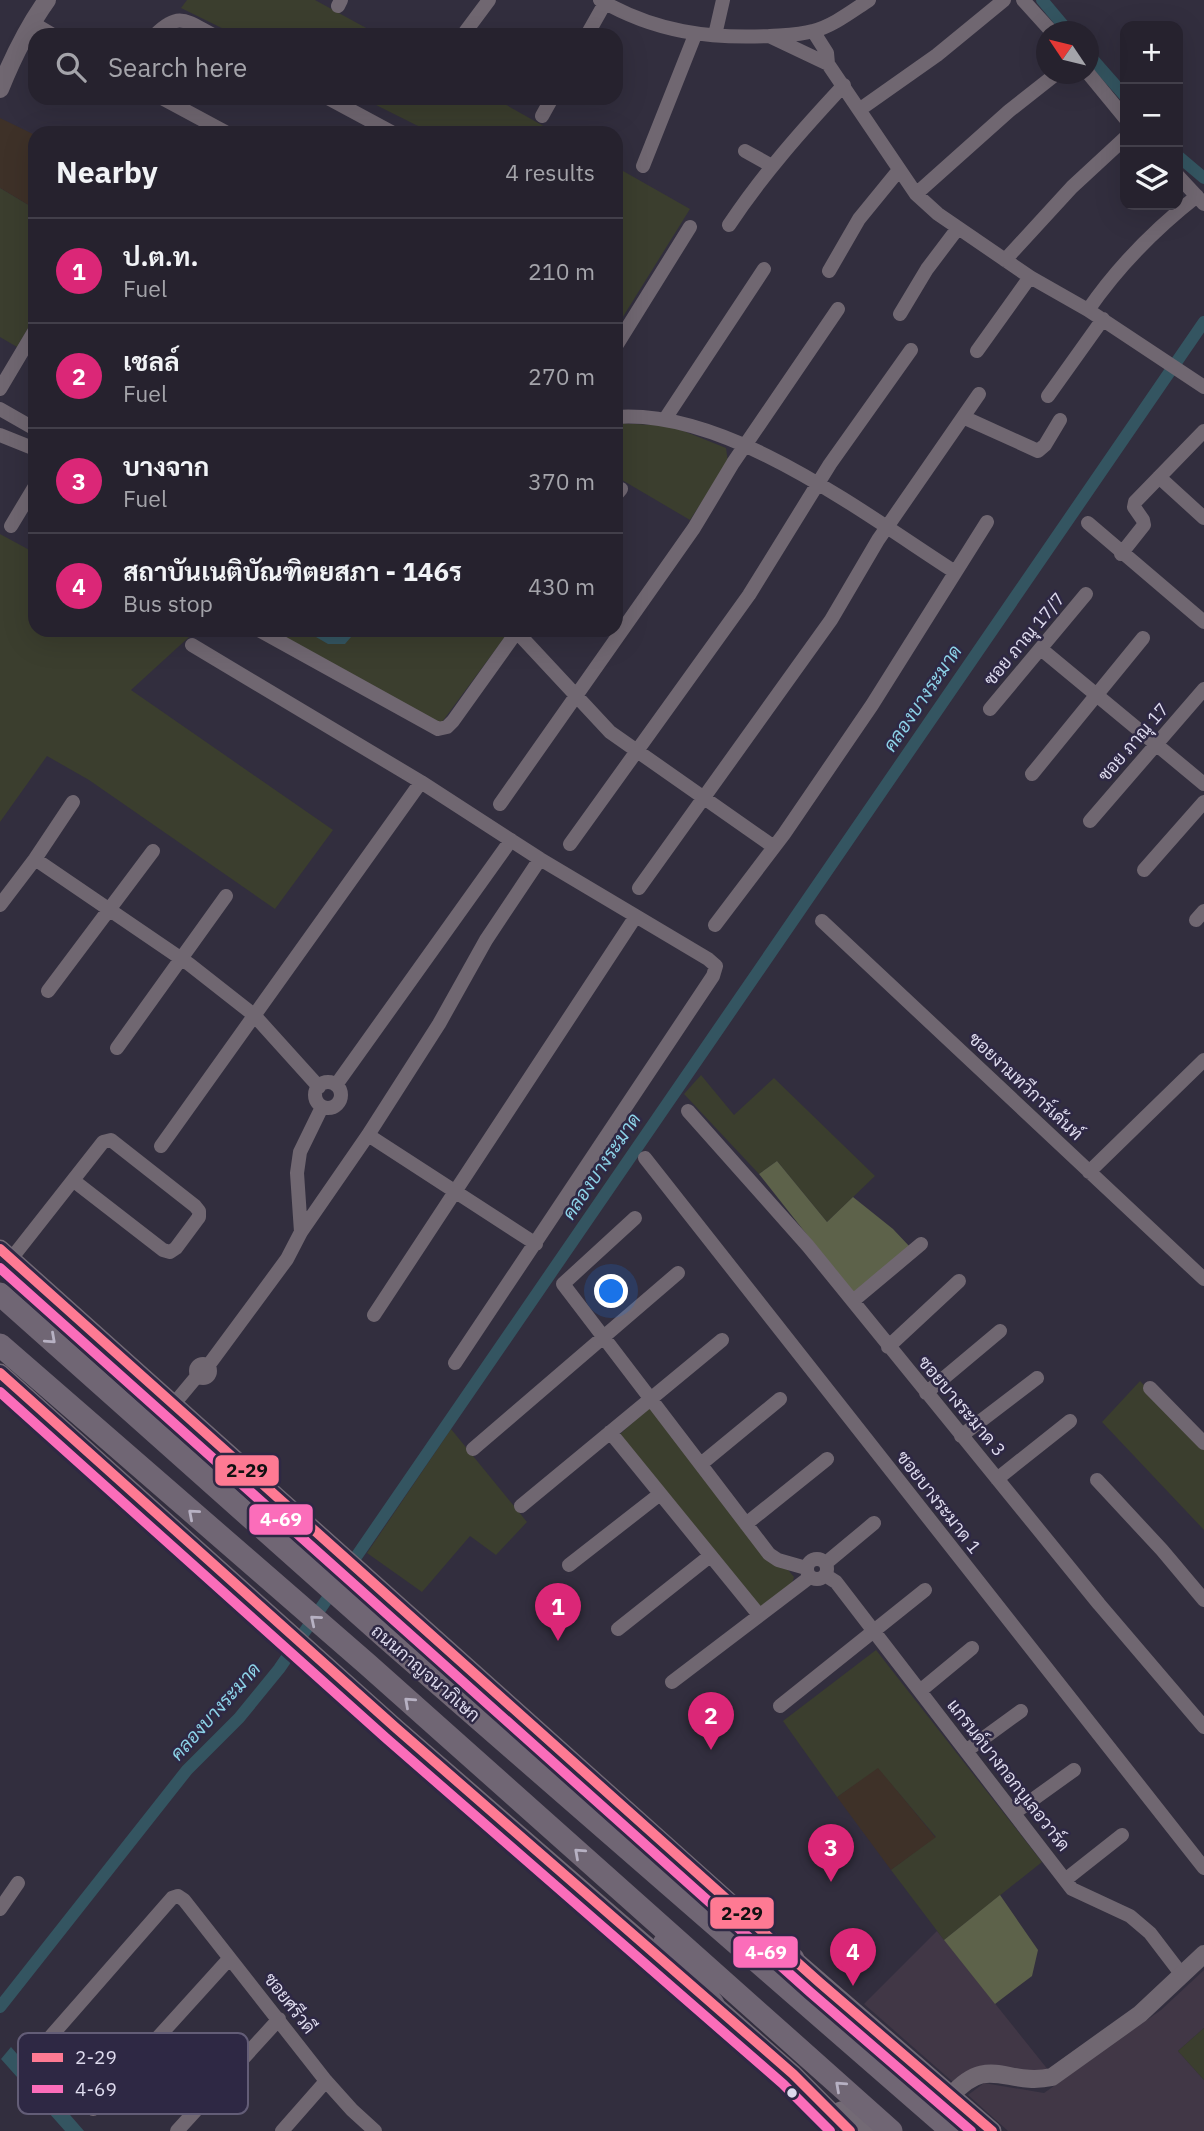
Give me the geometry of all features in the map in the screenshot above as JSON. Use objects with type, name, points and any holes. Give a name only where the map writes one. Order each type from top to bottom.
[{"type":"highway","name":"ถนนกาญจนาภิเษก","points":[[0,1294],[386,1638],[952,2131]]},
{"type":"highway","name":"ถนนกาญจนาภิเษก","points":[[0,1345],[367,1664],[891,2131]]},
{"type":"highway","points":[[613,1835],[793,1959]]},
{"type":"highway","points":[[618,1888],[713,2004]]},
{"type":"main road","points":[[6,1254],[793,1959],[992,2131]]},
{"type":"main road","points":[[2,1378],[793,2074],[868,2131]]},
{"type":"main road","points":[[867,2024],[975,2131]]},
{"type":"main road","points":[[793,2074],[849,2131]]},
{"type":"street","points":[[28,28],[47,0]]},
{"type":"street","points":[[468,28],[489,0]]},
{"type":"street","points":[[715,35],[723,0]]},
{"type":"street","points":[[590,28],[603,1],[630,15],[695,35],[768,36],[813,31],[840,19],[869,0]]},
{"type":"street","points":[[859,110],[937,55],[1004,0]]},
{"type":"street","points":[[1023,0],[1042,21]]},
{"type":"street","points":[[164,28],[174,20],[183,20],[199,28]]},
{"type":"street","points":[[31,22],[41,28]]},
{"type":"street","points":[[0,89],[28,28]]},
{"type":"street","points":[[813,31],[827,53],[828,64]]},
{"type":"street","points":[[643,166],[695,35]]},
{"type":"street","points":[[768,36],[828,64],[916,194],[938,214],[1030,277],[1088,310],[1204,387]]},
{"type":"street","points":[[916,194],[1043,84]]},
{"type":"street","points":[[1097,84],[1120,112]]},
{"type":"street","points":[[729,225],[789,144],[844,85]]},
{"type":"street","points":[[175,105],[214,126]]},
{"type":"street","points":[[341,105],[380,126]]},
{"type":"street","points":[[542,116],[548,105]]},
{"type":"street","points":[[1005,260],[1072,187],[1120,143]]},
{"type":"street","points":[[744,151],[772,166]]},
{"type":"street","points":[[829,271],[859,219],[899,170]]},
{"type":"street","points":[[1088,310],[1134,251],[1157,228],[1200,200],[1183,181]]},
{"type":"street","points":[[623,335],[690,227]]},
{"type":"street","points":[[900,314],[927,270],[958,228]]},
{"type":"street","points":[[665,419],[764,269]]},
{"type":"street","points":[[978,351],[1030,277]]},
{"type":"street","points":[[623,630],[694,528],[745,445],[838,309]]},
{"type":"street","points":[[1048,396],[1102,319]]},
{"type":"street","points":[[0,389],[28,342]]},
{"type":"street","points":[[570,844],[749,595],[817,484],[911,350]]},
{"type":"street","points":[[639,888],[831,620],[886,528],[979,394]]},
{"type":"street","points":[[0,409],[28,425]]},
{"type":"street","points":[[623,416],[641,415],[680,422],[745,445],[817,484],[955,572]]},
{"type":"street","points":[[963,417],[1038,451],[1045,445],[1060,420]]},
{"type":"street","points":[[1121,554],[1144,525],[1134,507],[1135,502],[1204,431]]},
{"type":"street","points":[[0,435],[28,446]]},
{"type":"street","points":[[1159,477],[1204,518]]},
{"type":"street","points":[[11,526],[28,498]]},
{"type":"street","points":[[715,925],[774,847],[872,705],[987,522]]},
{"type":"street","points":[[1088,523],[1121,554],[1204,622]]},
{"type":"street","name":"ซอย ภาณุ 17/7","points":[[990,709],[1086,594]]},
{"type":"street","points":[[272,637],[438,729],[447,727],[453,721],[513,637]]},
{"type":"street","points":[[523,637],[610,732],[774,847]]},
{"type":"street","points":[[499,804],[618,637]]},
{"type":"street","points":[[1032,774],[1143,638]]},
{"type":"street","points":[[192,645],[421,782],[540,859],[716,966],[713,976],[455,1363]]},
{"type":"street","points":[[1041,649],[1204,784]]},
{"type":"street","name":"ซอย ภาณุ 17","points":[[1090,821],[1204,689]]},
{"type":"street","points":[[161,1146],[421,782]]},
{"type":"street","points":[[0,905],[74,802]]},
{"type":"street","points":[[1144,870],[1204,802]]},
{"type":"street","points":[[336,1085],[512,840]]},
{"type":"street","points":[[48,991],[153,851]]},
{"type":"street","points":[[35,859],[182,959],[254,1015],[319,1087]]},
{"type":"street","points":[[173,1405],[203,1371],[286,1259],[301,1232],[368,1135],[439,1024],[486,940],[540,859]]},
{"type":"street","points":[[117,1048],[226,896]]},
{"type":"street","points":[[374,1315],[636,916]]},
{"type":"street","name":"ซอยงามทวีการ์เด้นท์","points":[[822,921],[1204,1279]]},
{"type":"street","points":[[1089,1172],[1204,1060]]},
{"type":"street","points":[[326,1083],[336,1085],[341,1094],[339,1102],[331,1108],[322,1107],[315,1098],[319,1087],[326,1083]]},
{"type":"street","points":[[301,1232],[297,1173],[300,1152],[322,1107]]},
{"type":"street","name":"ซอยบางระมาด 3","points":[[688,1111],[853,1301],[888,1348],[1204,1727]]},
{"type":"street","points":[[368,1135],[536,1244]]},
{"type":"street","points":[[6,1254],[74,1181],[103,1142],[111,1140],[195,1206],[199,1217],[176,1248],[170,1252],[163,1250],[74,1181]]},
{"type":"street","name":"ซอยบางระมาด 1","points":[[645,1158],[1204,1868]]},
{"type":"street","name":"แกรนด์บางกอกบูเลอวาร์ด","points":[[635,1218],[563,1284],[769,1554],[778,1560],[817,1571],[836,1582],[1072,1889],[1130,1916],[1150,1933],[1182,1975]]},
{"type":"street","points":[[853,1301],[921,1244]]},
{"type":"street","points":[[473,1449],[678,1273]]},
{"type":"street","points":[[888,1348],[958,1281]]},
{"type":"street","points":[[926,1393],[1000,1331]]},
{"type":"street","points":[[521,1506],[722,1340]]},
{"type":"street","points":[[961,1436],[1037,1378]]},
{"type":"street","points":[[1150,1388],[1204,1443]]},
{"type":"street","points":[[701,1464],[780,1399]]},
{"type":"street","points":[[997,1479],[1070,1421]]},
{"type":"street","points":[[610,1432],[759,1615]]},
{"type":"street","points":[[746,1524],[827,1459]]},
{"type":"street","points":[[1097,1480],[1204,1600]]},
{"type":"street","points":[[569,1565],[660,1494]]},
{"type":"street","points":[[671,1682],[817,1571],[874,1523]]},
{"type":"street","points":[[618,1629],[710,1556]]},
{"type":"street","points":[[780,1706],[925,1590]]},
{"type":"street","points":[[920,1691],[972,1648]]},
{"type":"street","points":[[966,1751],[1021,1711]]},
{"type":"street","points":[[1014,1813],[1074,1770]]},
{"type":"street","points":[[1066,1880],[1122,1835]]},
{"type":"street","points":[[0,1909],[18,1883]]},
{"type":"street","name":"ซอยศรีวดี","points":[[54,2033],[172,1898],[178,1896],[184,1900],[326,2081],[375,2131]]},
{"type":"street","points":[[951,2096],[963,2082],[976,2074],[993,2073],[1038,2080],[1052,2077],[1140,2014],[1204,1954]]},
{"type":"street","points":[[162,2033],[229,1959]]},
{"type":"street","points":[[248,2053],[279,2019]]},
{"type":"street","points":[[282,2131],[326,2081]]},
{"type":"street","points":[[177,2131],[192,2114]]},
{"type":"shaded area","points":[[0,118],[28,132],[28,205],[0,188]]},
{"type":"shaded area","points":[[878,1767],[936,1838],[891,1870],[837,1797]]},
{"type":"shaded area","points":[[937,1931],[1049,2071],[971,2072],[953,2082],[864,2004]]},
{"type":"shaded area","points":[[1204,1970],[1204,2028],[1178,2051],[1204,2080],[1204,2131],[1008,2131],[968,2095],[984,2083],[1044,2093],[1161,2010]]},
{"type":"green space","points":[[187,0],[315,0],[366,28],[222,28],[181,8]]},
{"type":"green space","points":[[376,105],[506,105],[544,126],[418,126]]},
{"type":"green space","points":[[623,171],[690,209],[623,317]]},
{"type":"green space","points":[[0,188],[28,205],[28,328],[17,347],[0,337]]},
{"type":"green space","points":[[623,423],[671,426],[726,448],[728,462],[690,520],[623,481]]},
{"type":"green space","points":[[0,534],[28,549],[28,637],[189,637],[131,690],[333,830],[275,909],[89,780],[47,756],[0,822]]},
{"type":"green space","points":[[283,637],[505,637],[442,722],[433,721]]},
{"type":"green space","points":[[701,1075],[734,1115],[774,1078],[875,1176],[827,1222],[777,1161],[759,1174],[684,1094]]},
{"type":"green space","points":[[777,1161],[827,1222],[853,1197],[893,1229],[910,1247],[853,1293],[759,1174]]},
{"type":"green space","points":[[1140,1381],[1204,1449],[1204,1530],[1102,1422]]},
{"type":"green space","points":[[651,1406],[794,1577],[791,1586],[761,1608],[619,1435]]},
{"type":"green space","points":[[451,1429],[527,1522],[496,1555],[470,1536],[422,1592],[367,1553]]},
{"type":"green space","points":[[876,1650],[1042,1862],[944,1940],[891,1870],[936,1837],[878,1768],[837,1797],[783,1721]]},
{"type":"green space","points":[[1000,1895],[1038,1950],[1032,1976],[995,2004],[944,1940]]},
{"type":"green space","points":[[1204,2028],[1204,2080],[1178,2051]]},
{"type":"water","points":[[316,637],[351,637],[345,644],[328,644]]},
{"type":"water","points":[[11,2047],[18,2055],[18,2078],[1,2059]]},
{"type":"water","points":[[50,2114],[69,2114],[84,2131],[65,2131]]},
{"type":"waterway","points":[[1042,0],[1060,21]]},
{"type":"waterway","points":[[1099,66],[1120,90]]},
{"type":"waterway","points":[[1183,160],[1204,178]]},
{"type":"waterway","name":"คลองบางระมาด","points":[[0,2007],[187,1770],[239,1718],[279,1669],[1204,322]]},
{"type":"transit line","name":"2-29","points":[[0,1249],[819,1982],[992,2131]]},
{"type":"transit line","name":"4-69","points":[[0,1268],[810,1992],[971,2131]]},
{"type":"transit line","name":"2-29","points":[[0,1373],[396,1728],[793,2074],[850,2131]]},
{"type":"transit line","name":"4-69","points":[[0,1392],[387,1739],[783,2084],[830,2131]]},
{"type":"place","name":"ป.ต.ท.","points":[[558,1641]]},
{"type":"place","name":"เชลล์","points":[[711,1750]]},
{"type":"place","name":"บางจาก","points":[[831,1882]]},
{"type":"place","name":"สถาบันเนติบัณฑิตยสภา - 146ร","points":[[853,1986]]}]
